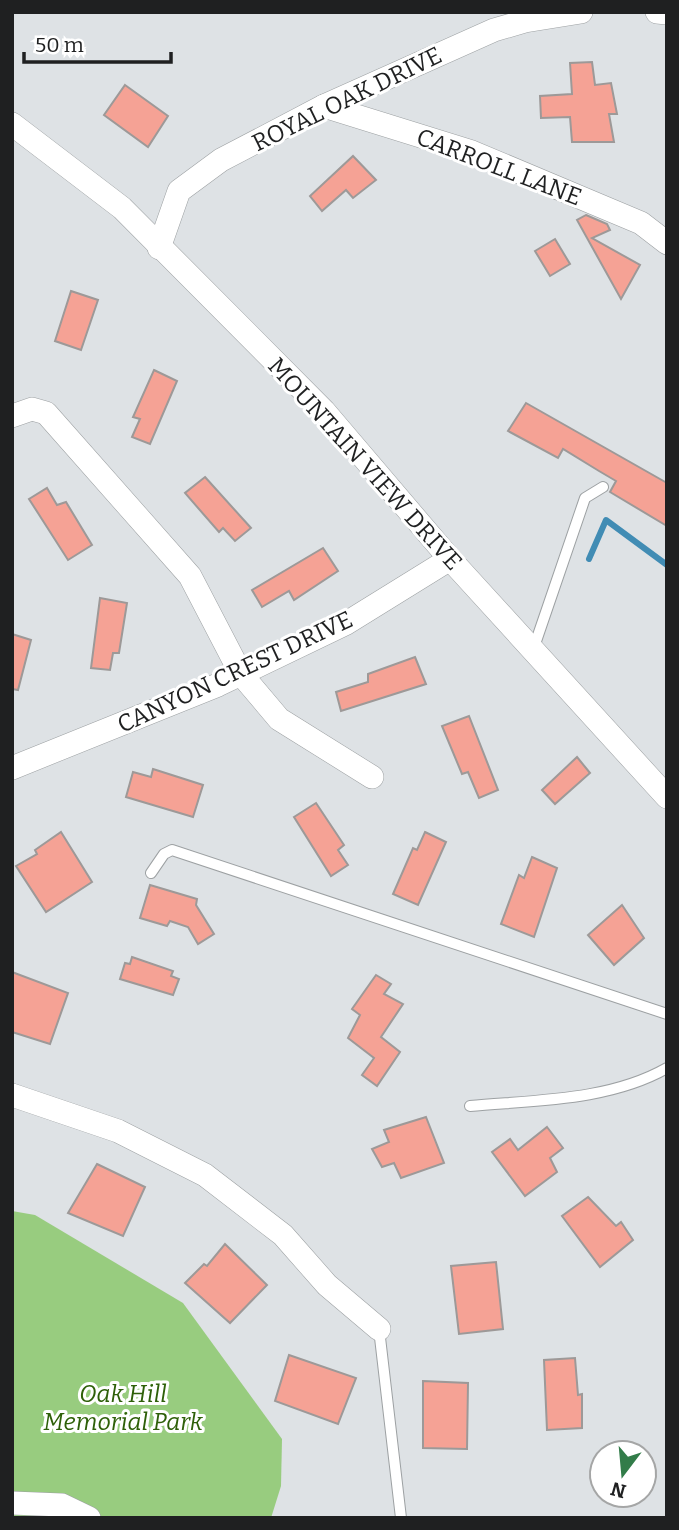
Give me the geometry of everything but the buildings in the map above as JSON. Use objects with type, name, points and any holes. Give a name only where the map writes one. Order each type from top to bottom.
[{"type":"street","name":"ROYAL OAK DRIVE","points":[[159,247],[180,191],[221,160],[324,106],[494,30],[525,21],[581,12]]},
{"type":"street","points":[[657,12],[667,13]]},
{"type":"street","name":"CARROLL LANE","points":[[324,106],[472,152],[642,223],[667,243]]},
{"type":"street","name":"MOUNTAIN VIEW DRIVE","points":[[12,124],[96,185],[141,225],[159,247],[324,411],[450,559],[667,797]]},
{"type":"street","points":[[12,416],[32,408],[46,413],[190,576],[241,674],[279,719],[372,778]]},
{"type":"street","name":"CANYON CREST DRIVE","points":[[12,768],[120,727],[241,674],[345,624],[450,559]]},
{"type":"street","points":[[12,1094],[118,1131],[205,1175],[283,1235],[327,1285],[379,1329]]},
{"type":"street","points":[[12,1503],[62,1505],[89,1518]]},
{"type":"lane","points":[[533,650],[585,498],[603,487]]},
{"type":"lane","points":[[151,873],[164,854],[172,850],[181,852],[667,1014]]},
{"type":"lane","points":[[470,1105],[596,1092],[646,1080],[667,1068]]},
{"type":"lane","points":[[379,1329],[401,1518]]},
{"type":"green space","name":"Oak Hill Memorial Park","points":[[12,1211],[35,1215],[183,1303],[282,1439],[281,1486],[271,1518],[12,1518]]},
{"type":"waterway","points":[[589,559],[606,520],[667,565]]}]
